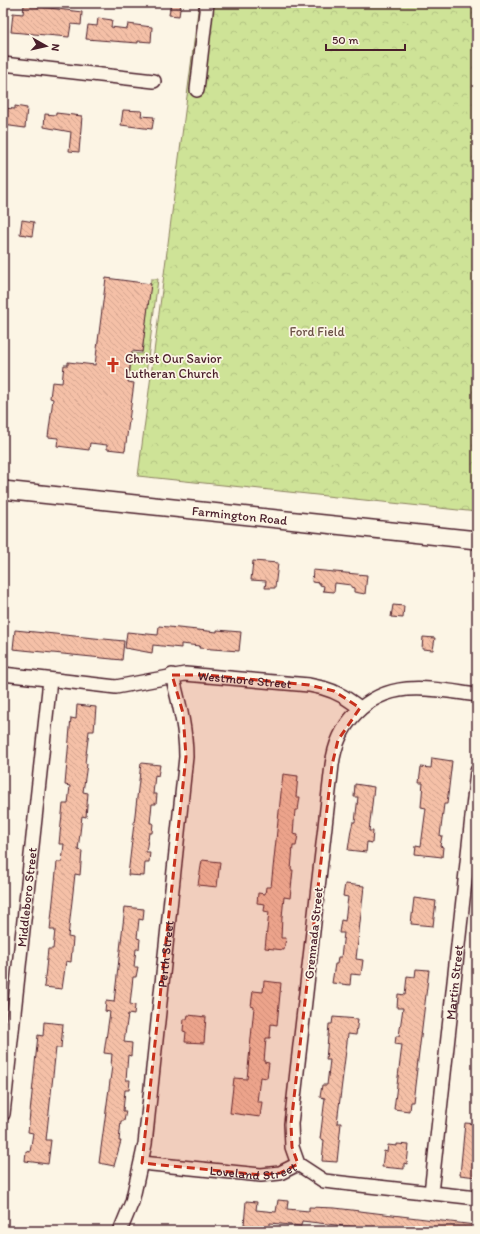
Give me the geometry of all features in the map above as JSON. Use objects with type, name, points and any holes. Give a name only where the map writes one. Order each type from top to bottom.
[{"type":"main road","name":"Farmington Road","points":[[3,490],[477,540]]},
{"type":"street","points":[[197,90],[207,3]]},
{"type":"street","points":[[3,64],[154,81]]},
{"type":"street","name":"Westmore Street","points":[[3,674],[116,687],[172,675],[206,675],[309,685],[334,691],[360,708]]},
{"type":"street","name":"Perth Street","points":[[120,1231],[132,1202],[142,1163],[186,758],[186,736],[183,713],[172,675]]},
{"type":"street","name":"Middleboro Street","points":[[3,1114],[50,680]]},
{"type":"street","points":[[360,708],[381,695],[407,689],[477,695]]},
{"type":"street","name":"Grennada Street","points":[[298,1164],[292,1147],[291,1124],[332,765],[338,740],[351,718],[360,708]]},
{"type":"street","name":"Martin Street","points":[[431,1193],[477,771]]},
{"type":"street","name":"Loveland Street","points":[[142,1163],[261,1175],[280,1173],[298,1164],[324,1181],[477,1198]]},
{"type":"highlighted area","points":[[172,675],[206,675],[309,685],[334,691],[360,708],[338,740],[332,765],[291,1124],[292,1147],[298,1164],[280,1173],[261,1175],[142,1163],[186,757],[183,713]]},
{"type":"green space","name":"Ford Field","points":[[199,3],[477,3],[477,512],[138,476]]},
{"type":"green space","points":[[151,279],[158,279],[146,374],[130,372],[132,353],[142,354]]},
{"type":"building","points":[[171,3],[181,3],[179,16],[169,15]]},
{"type":"building","points":[[24,5],[82,12],[81,25],[71,24],[69,37],[11,32],[13,13],[23,14]]},
{"type":"building","points":[[98,18],[112,20],[111,27],[127,29],[128,24],[152,27],[151,42],[138,41],[138,43],[86,39],[88,25],[97,26]]},
{"type":"building","points":[[15,106],[27,108],[25,128],[3,125],[3,108],[15,109]]},
{"type":"building","points":[[123,110],[142,111],[141,116],[154,117],[152,129],[121,125]]},
{"type":"building","points":[[56,113],[82,116],[79,152],[69,151],[71,132],[44,127],[45,114],[56,115]]},
{"type":"building","points":[[22,220],[34,222],[32,236],[20,234]]},
{"type":"building","name":"Christ Our Savior Lutheran Church","points":[[106,278],[151,284],[142,352],[132,351],[128,382],[134,383],[125,451],[107,449],[107,445],[90,443],[89,450],[57,446],[58,438],[48,437],[53,399],[50,398],[52,382],[62,383],[64,365],[68,365],[68,362],[95,365]]},
{"type":"building","points":[[253,561],[278,563],[275,588],[265,588],[266,581],[251,580]]},
{"type":"building","points":[[313,570],[367,575],[365,594],[354,592],[354,588],[351,587],[351,585],[335,583],[334,592],[323,591],[324,586],[320,585],[320,583],[312,582]]},
{"type":"building","points":[[393,605],[404,606],[403,618],[391,617]]},
{"type":"building","points":[[159,626],[217,632],[217,630],[241,632],[239,651],[199,648],[200,646],[181,644],[181,648],[153,645],[152,653],[125,648],[127,632],[158,635]]},
{"type":"building","points":[[15,630],[124,641],[122,660],[13,649]]},
{"type":"building","points":[[423,637],[435,638],[433,650],[422,649]]},
{"type":"building","points":[[77,705],[96,707],[94,731],[89,731],[85,763],[87,764],[83,792],[88,793],[86,817],[82,816],[78,850],[82,851],[80,875],[75,874],[68,937],[73,938],[71,962],[66,961],[62,989],[44,987],[48,949],[53,949],[55,930],[50,930],[57,862],[62,862],[64,844],[59,844],[63,804],[68,804],[70,786],[65,785],[71,718],[76,719]]},
{"type":"building","points":[[432,758],[452,761],[447,804],[444,804],[440,836],[442,836],[440,846],[443,847],[442,857],[415,854],[416,845],[421,846],[426,808],[421,807],[423,783],[419,783],[421,767],[431,768]]},
{"type":"building","points":[[141,763],[160,765],[158,776],[155,775],[153,794],[157,794],[156,804],[152,804],[150,823],[153,823],[152,833],[149,833],[146,852],[150,852],[149,862],[145,862],[144,876],[128,875]]},
{"type":"building","points":[[283,774],[298,776],[296,797],[300,797],[298,810],[295,810],[293,834],[298,835],[296,846],[293,846],[291,870],[293,870],[290,898],[284,897],[281,938],[286,938],[284,950],[265,948],[269,912],[264,911],[265,904],[257,903],[258,893],[265,894],[266,887],[271,887]]},
{"type":"building","points":[[355,784],[374,787],[369,831],[373,831],[372,843],[367,842],[366,852],[348,850],[353,822],[355,822],[358,797],[354,797]]},
{"type":"building","points":[[202,860],[220,862],[217,887],[198,885]]},
{"type":"building","points":[[345,884],[364,886],[356,959],[363,960],[361,975],[351,974],[350,985],[332,983],[335,964],[337,964],[338,957],[341,957],[344,933],[339,933],[341,920],[345,921],[348,897],[343,896]]},
{"type":"building","points":[[414,898],[436,901],[433,926],[411,924]]},
{"type":"building","points":[[125,907],[144,909],[143,920],[139,919],[137,938],[140,939],[139,949],[136,949],[134,967],[138,967],[136,977],[133,977],[130,1004],[135,1005],[134,1015],[128,1014],[124,1042],[132,1043],[131,1056],[128,1055],[126,1080],[130,1080],[129,1090],[125,1090],[123,1111],[126,1111],[124,1121],[121,1121],[119,1141],[121,1141],[114,1166],[99,1163],[112,1066],[112,1054],[104,1053],[110,1012],[105,1011],[106,1001],[114,1002]]},
{"type":"building","points":[[416,969],[429,970],[413,1102],[410,1102],[409,1111],[394,1109],[402,1045],[395,1044],[396,1036],[399,1036],[403,1008],[397,1008],[398,994],[405,995],[407,976],[415,977]]},
{"type":"building","points":[[264,981],[281,983],[277,1025],[271,1024],[270,1038],[266,1038],[264,1062],[269,1063],[267,1078],[260,1077],[257,1102],[262,1102],[260,1117],[230,1113],[234,1078],[247,1079],[254,1007],[251,1006],[253,991],[263,992]]},
{"type":"building","points":[[188,1015],[206,1017],[204,1043],[185,1042],[186,1032],[183,1031],[184,1019],[187,1019]]},
{"type":"building","points":[[333,1017],[358,1019],[356,1035],[348,1034],[337,1123],[341,1123],[337,1162],[322,1161],[324,1140],[320,1139],[325,1098],[320,1097],[322,1085],[327,1085],[330,1060],[326,1060],[329,1024],[332,1024]]},
{"type":"building","points":[[44,1022],[63,1024],[61,1048],[56,1048],[46,1140],[51,1140],[48,1164],[25,1161],[26,1151],[30,1152],[33,1133],[28,1132],[38,1035],[43,1036]]},
{"type":"building","points":[[465,1123],[477,1124],[476,1177],[460,1175]]},
{"type":"building","points":[[397,1144],[409,1145],[407,1164],[404,1163],[404,1169],[382,1167],[384,1151],[387,1152],[388,1145],[397,1146]]},
{"type":"building","points":[[278,1200],[288,1201],[287,1209],[309,1211],[309,1207],[335,1208],[475,1225],[475,1231],[386,1231],[302,1221],[301,1226],[270,1223],[270,1227],[244,1225],[246,1201],[257,1202],[256,1210],[276,1212]]},
{"type":"place","name":"Christ Our Savior Lutheran Church","points":[[113,365]]}]
